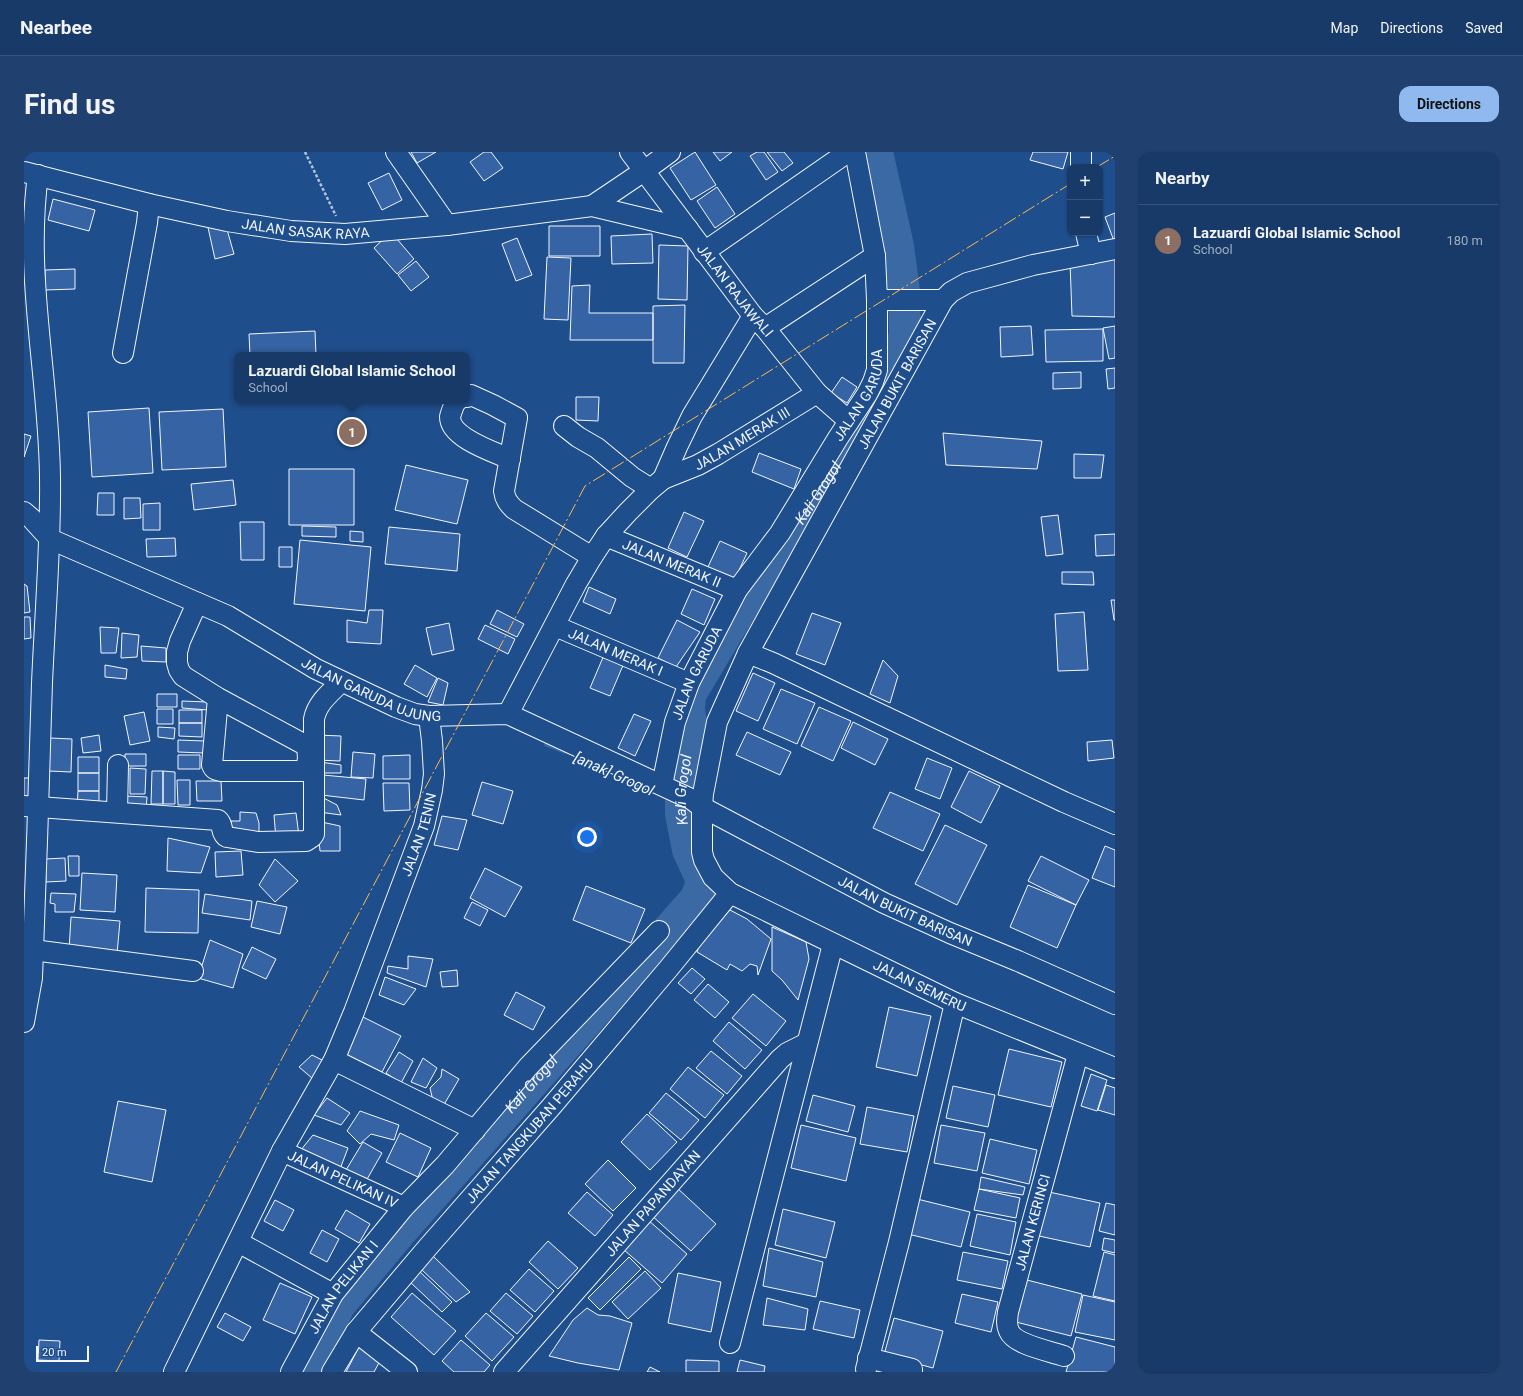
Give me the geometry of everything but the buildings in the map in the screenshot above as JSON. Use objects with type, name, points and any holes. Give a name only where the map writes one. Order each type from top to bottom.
[{"type":"street","points":[[396,152],[447,225]]},
{"type":"street","name":"JALAN RAJAWALI","points":[[630,152],[704,252],[759,322],[817,393],[849,421]]},
{"type":"street","name":"JALAN SASAK RAYA","points":[[592,206],[644,172],[670,152]]},
{"type":"street","points":[[704,252],[848,152]]},
{"type":"street","name":"JALAN GARUDA","points":[[664,786],[683,680],[737,590],[780,533],[867,394],[876,370],[886,300],[875,256],[855,152]]},
{"type":"street","points":[[1081,152],[1081,164]]},
{"type":"street","name":"JALAN SASAK RAYA","points":[[31,173],[149,204],[227,221],[291,231],[345,234],[447,225],[592,206],[688,229]]},
{"type":"street","points":[[24,1022],[32,978],[34,950],[32,807],[42,683],[50,539],[49,439],[34,274],[35,196],[31,173]]},
{"type":"street","points":[[123,353],[147,223],[149,204]]},
{"type":"street","points":[[1087,236],[1091,254]]},
{"type":"street","name":"JALAN BUKIT BARISAN","points":[[730,892],[713,877],[704,860],[696,803],[717,722],[748,653],[933,300],[967,283],[1033,265],[1115,249]]},
{"type":"street","points":[[508,714],[592,557],[606,536],[657,484],[692,416],[759,322],[875,256]]},
{"type":"street","points":[[886,300],[933,300]]},
{"type":"street","name":"JALAN MERAK III","points":[[657,484],[718,454],[817,393]]},
{"type":"street","points":[[470,396],[494,405],[518,418],[504,491],[508,502],[514,509],[592,557]]},
{"type":"street","points":[[454,404],[450,416],[456,431],[464,438],[477,445],[510,459]]},
{"type":"street","points":[[564,426],[578,437],[597,448],[632,477],[657,484]]},
{"type":"street","points":[[24,512],[50,539]]},
{"type":"street","name":"JALAN MERAK II","points":[[606,536],[737,590]]},
{"type":"street","name":"JALAN GARUDA UJUNG","points":[[50,539],[228,616],[286,652],[341,682],[396,707],[414,714],[429,716],[508,714],[664,786],[696,803]]},
{"type":"street","points":[[197,603],[177,652],[177,663],[179,670],[183,676],[218,698],[307,746],[308,758],[306,771],[216,770],[212,765],[218,698]]},
{"type":"street","name":"JALAN MERAK I","points":[[555,626],[683,680]]},
{"type":"street","points":[[748,653],[773,662],[1064,802],[1115,824]]},
{"type":"street","points":[[32,807],[218,820],[222,824],[225,836],[258,842],[306,841],[314,834],[315,715],[320,703],[341,682]]},
{"type":"street","name":"JALAN TENIN","points":[[174,1372],[282,1151],[334,1060],[354,1012],[424,826],[428,811],[434,774],[429,716]]},
{"type":"street","points":[[117,812],[118,765]]},
{"type":"street","name":"JALAN BUKIT BARISAN","points":[[696,803],[884,903],[1115,1004]]},
{"type":"street","name":"JALAN SEMERU","points":[[730,892],[954,1003],[1115,1068]]},
{"type":"street","name":"JALAN TANGKUBAN PERAHU","points":[[332,1372],[356,1332],[428,1247],[551,1107],[669,968],[730,892]]},
{"type":"street","name":"JALAN PELIKAN I","points":[[292,1372],[333,1294],[404,1207],[445,1165],[528,1067],[659,932]]},
{"type":"street","points":[[730,1343],[833,944]]},
{"type":"street","points":[[34,950],[193,971]]},
{"type":"street","points":[[912,1372],[912,1369],[867,1363],[899,1242],[954,1003]]},
{"type":"street","name":"JALAN PAPANDAYAN","points":[[504,1372],[780,1059],[787,1053],[807,1043]]},
{"type":"street","name":"JALAN KERINCI","points":[[1064,1356],[1018,1341],[1011,1335],[1008,1330],[1007,1323],[1008,1312],[1078,1054]]},
{"type":"street","points":[[334,1060],[475,1130]]},
{"type":"street","name":"JALAN PELIKAN IV","points":[[282,1151],[404,1207]]},
{"type":"street","points":[[238,1242],[333,1294]]},
{"type":"street","points":[[356,1332],[407,1372]]},
{"type":"path","points":[[305,152],[345,234]]},
{"type":"waterway","name":"[anak] Grogol","points":[[307,1372],[339,1306],[400,1233],[696,898],[701,886],[700,876],[688,850],[681,814],[681,791],[691,725],[689,709],[690,695],[740,611],[882,397],[899,361],[905,333],[904,291],[898,246],[877,152]]},
{"type":"waterway","name":"[anak] Grogol","points":[[547,744],[565,751]]},
{"type":"power","points":[[1102,164],[1115,156]]},
{"type":"power","points":[[116,1372],[585,486],[1067,186]]},
{"type":"place","name":"Lazuardi Global Islamic School","points":[[352,432]]},
{"type":"water label","name":"Kali Grogol","points":[[818,493]]},
{"type":"water label","name":"Kali Grogol","points":[[686,790]]},
{"type":"water label","name":"Kali Grogol","points":[[532,1084]]}]
